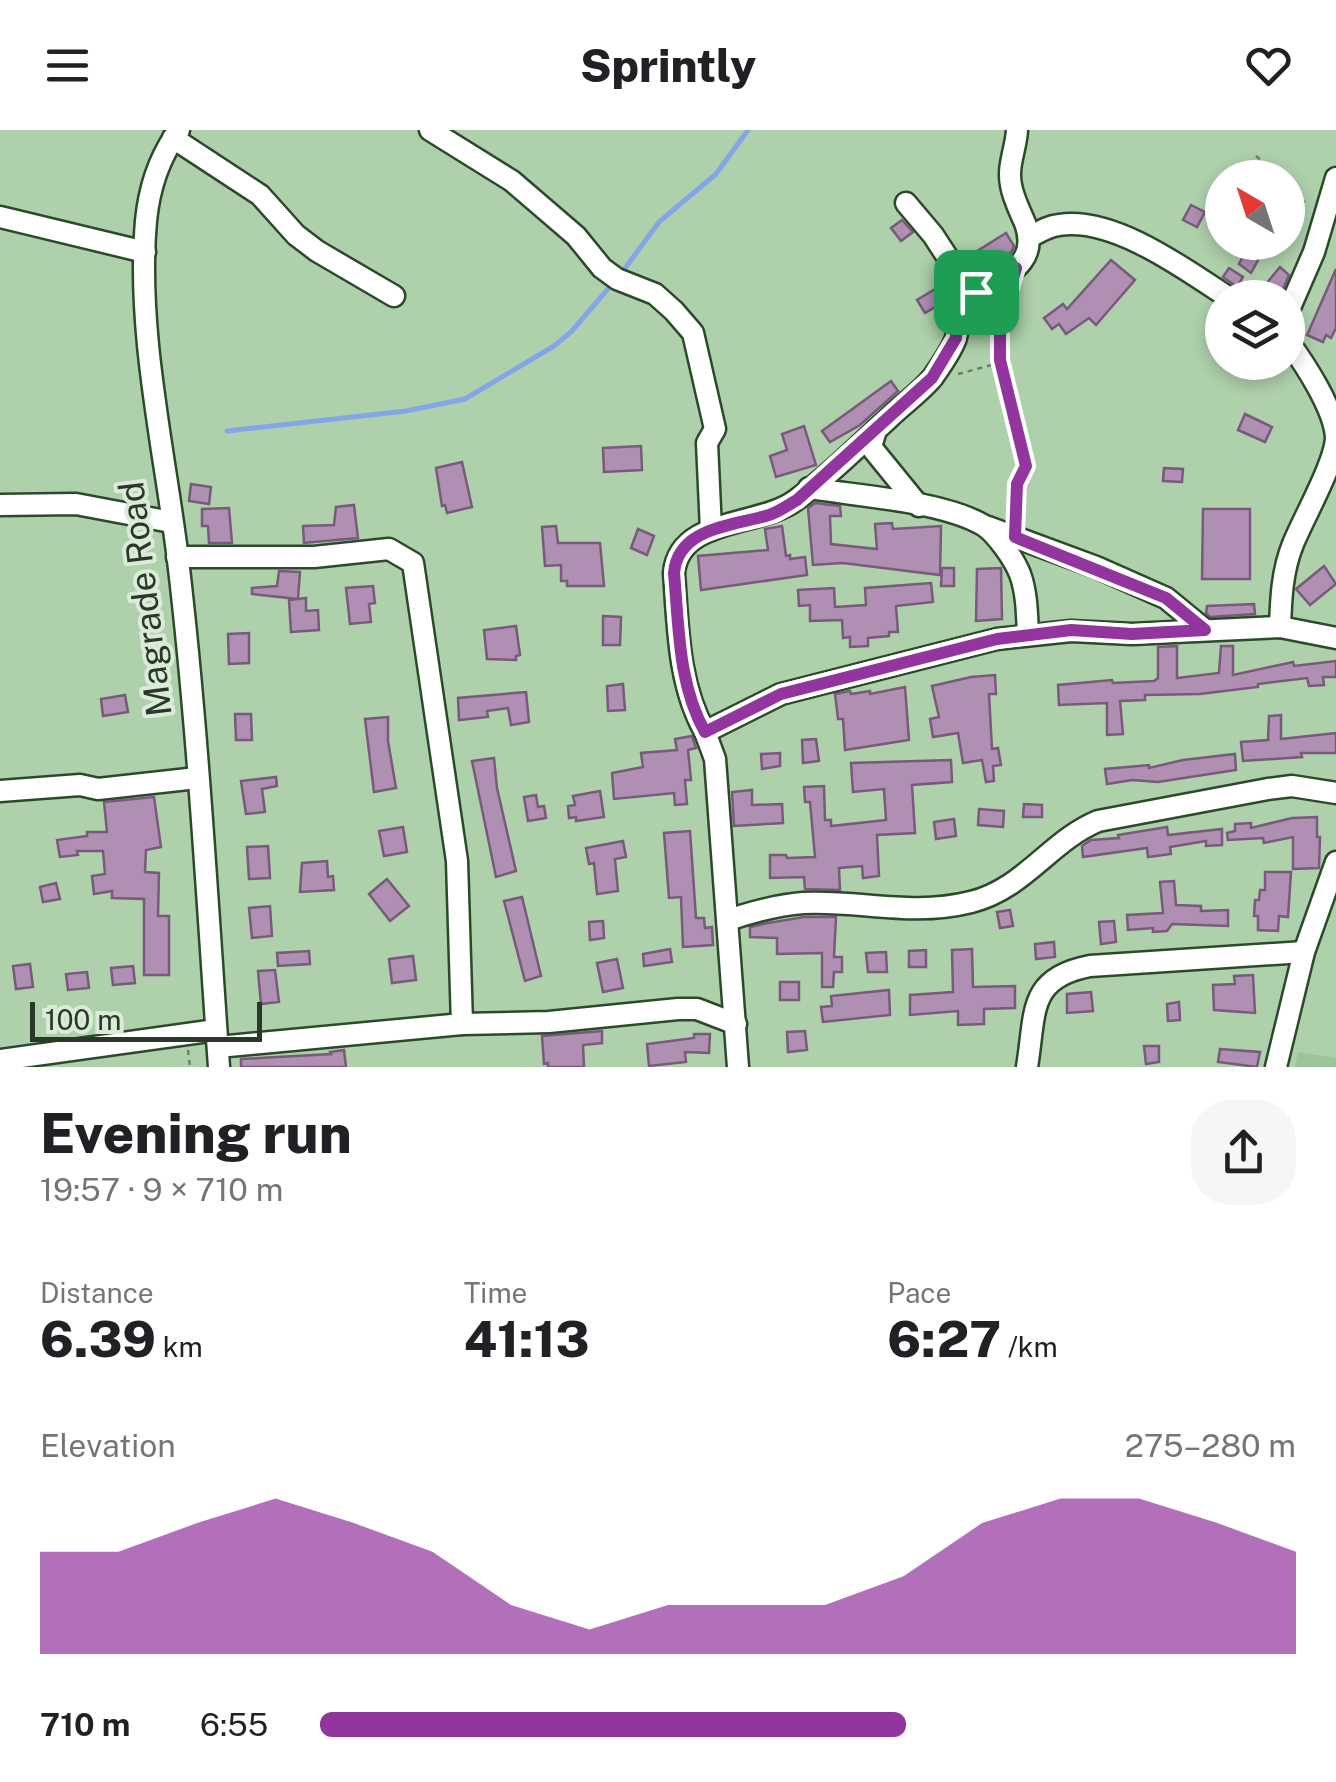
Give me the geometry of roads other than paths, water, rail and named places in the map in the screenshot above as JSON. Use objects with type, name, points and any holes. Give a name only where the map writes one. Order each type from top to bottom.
[{"type":"street","points":[[430,130],[492,166],[576,236],[602,268],[655,294],[693,333],[715,429],[707,443],[711,530]]},
{"type":"street","points":[[906,204],[976,292],[1016,268],[1028,254],[1030,237],[1011,188],[1009,169],[1017,130]]},
{"type":"street","points":[[176,134],[260,196],[316,252],[394,296]]},
{"type":"street","name":"Magrade Road","points":[[176,134],[152,181],[145,252],[160,446],[177,557],[198,778],[218,1048]]},
{"type":"street","points":[[1302,280],[1336,178]]},
{"type":"street","points":[[0,217],[145,252]]},
{"type":"street","points":[[1030,237],[1061,224],[1086,224],[1116,233],[1205,283]]},
{"type":"street","points":[[738,1067],[715,759],[692,709],[683,668],[675,558],[682,548],[711,530],[774,514],[876,430],[932,378],[956,338],[958,306],[971,288]]},
{"type":"street","points":[[1280,627],[1282,583],[1291,548],[1336,437],[1305,367]]},
{"type":"street","points":[[876,430],[871,448],[919,506]]},
{"type":"street","points":[[809,488],[959,515],[1166,598],[1205,630]]},
{"type":"street","points":[[0,505],[76,504],[170,522]]},
{"type":"street","points":[[986,526],[1018,569],[1024,587],[1028,635]]},
{"type":"street","points":[[177,557],[314,557],[375,549],[389,550],[412,562],[457,861],[462,1024]]},
{"type":"street","points":[[705,732],[781,694],[997,639],[1071,630],[1132,634],[1280,627],[1336,638]]},
{"type":"street","points":[[0,790],[80,786],[98,789],[198,778]]},
{"type":"street","points":[[728,920],[804,903],[893,910],[967,903],[1012,884],[1077,830],[1098,821],[1292,786],[1336,793]]},
{"type":"street","points":[[1276,1067],[1304,952],[1334,872]]},
{"type":"street","points":[[1026,1067],[1038,1001],[1056,975],[1090,966],[1304,952]]},
{"type":"street","points":[[684,1009],[732,983]]},
{"type":"street","points":[[0,1060],[218,1048],[462,1024],[549,1022],[684,1009],[716,1015],[736,1024]]},
{"type":"waterway","points":[[620,275],[659,222],[716,174],[748,130]]},
{"type":"waterway","points":[[227,431],[406,411],[465,399],[554,346],[613,283]]}]
